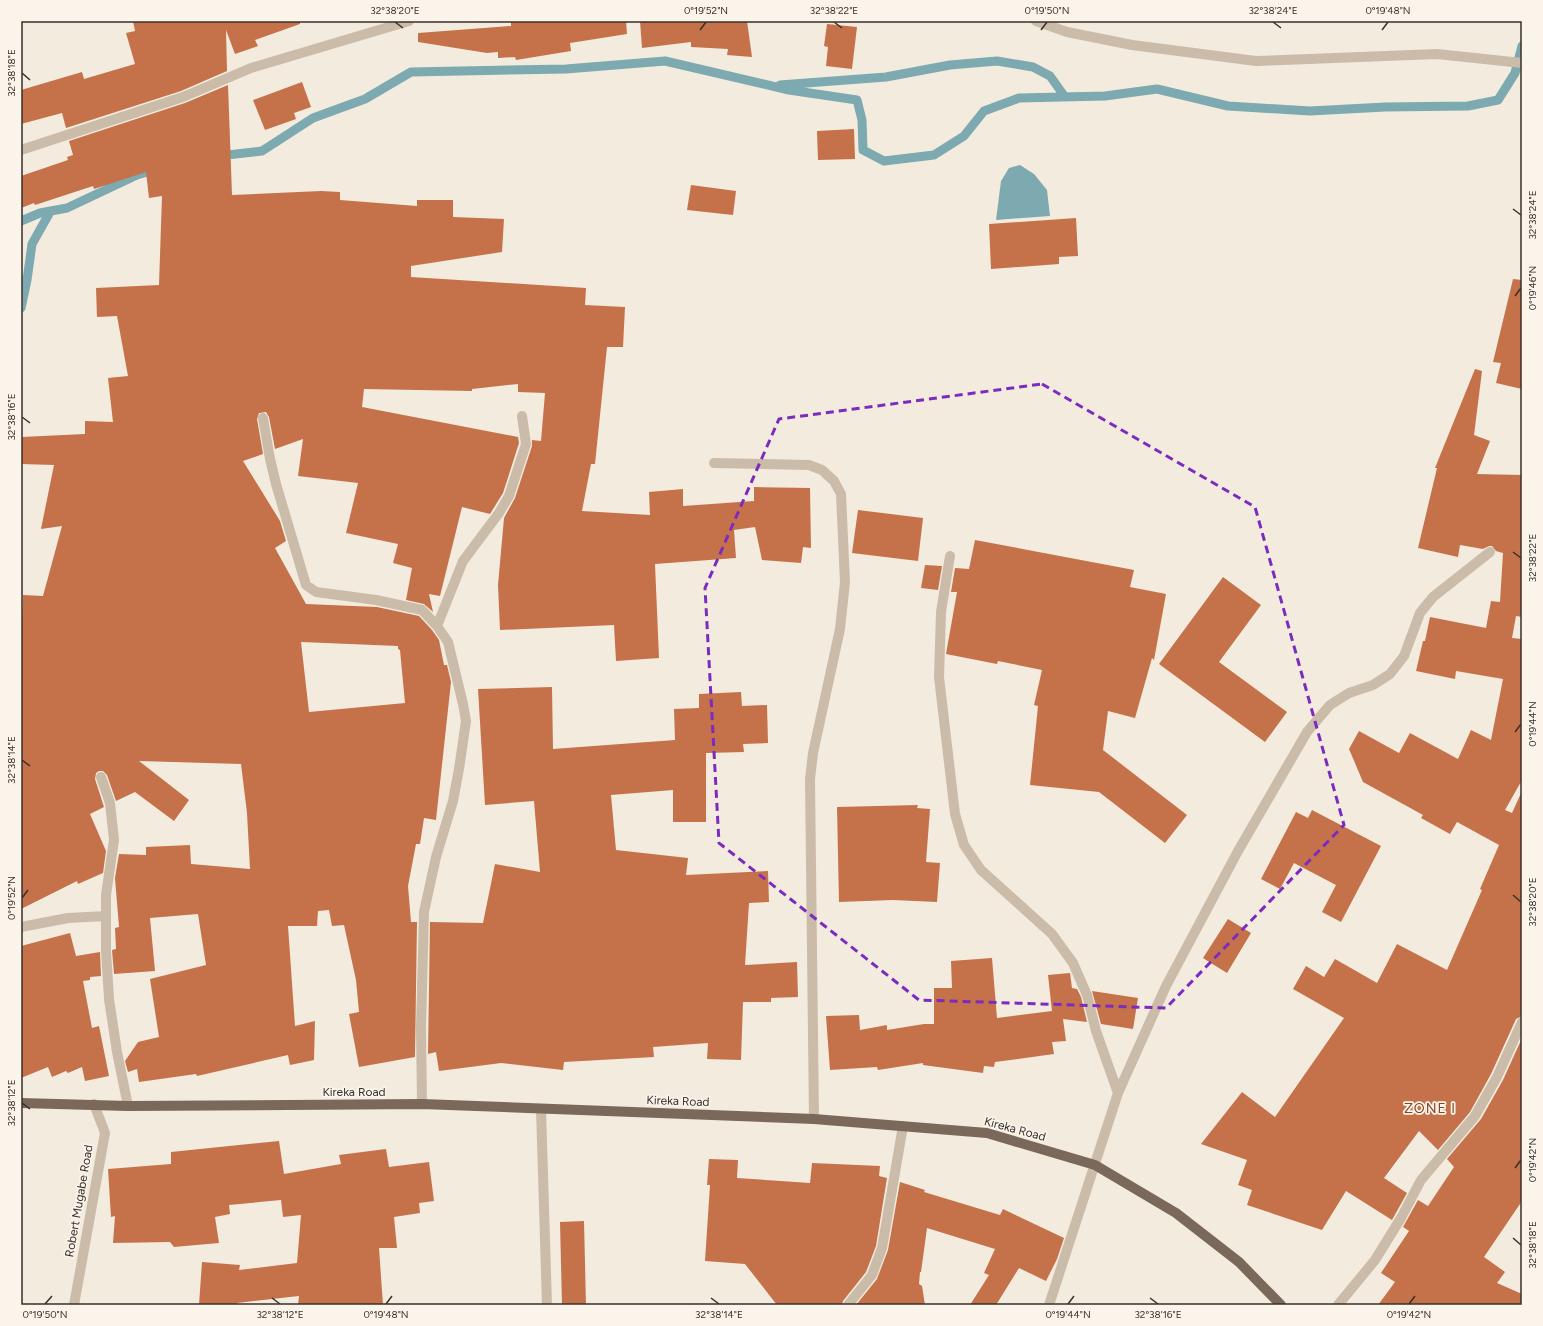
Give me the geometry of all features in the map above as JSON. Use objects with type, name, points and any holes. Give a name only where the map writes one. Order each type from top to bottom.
[{"type":"main road","name":"Kireka Road","points":[[21,1103],[128,1106],[422,1104],[814,1118],[987,1133],[1095,1165],[1176,1213],[1239,1262],[1281,1305]]},
{"type":"street","points":[[21,150],[183,97],[251,68],[409,21]]},
{"type":"street","points":[[1036,21],[1066,32],[1132,45],[1256,61],[1437,54],[1522,63]]},
{"type":"street","points":[[437,626],[463,561],[499,513],[508,496],[526,444],[522,416]]},
{"type":"street","points":[[263,418],[276,484],[306,585],[316,592],[376,600],[422,610],[437,626],[448,642],[466,721],[453,801],[436,857],[424,912],[421,1028],[422,1104]]},
{"type":"street","points":[[714,463],[809,465],[822,470],[834,481],[841,494],[845,582],[840,629],[813,752],[810,779],[814,1118]]},
{"type":"street","points":[[1049,1305],[1118,1093],[1166,986],[1238,851],[1307,732],[1330,705],[1349,693],[1373,685],[1390,674],[1404,656],[1420,613],[1433,597],[1490,552]]},
{"type":"street","points":[[950,556],[941,612],[939,676],[955,814],[964,845],[981,870],[1052,934],[1073,963],[1086,995],[1096,1031],[1118,1093]]},
{"type":"street","points":[[101,778],[110,803],[114,840],[106,895],[109,999],[117,1052],[128,1106]]},
{"type":"street","points":[[21,927],[68,918],[106,916]]},
{"type":"street","points":[[1338,1305],[1375,1260],[1401,1218],[1421,1180],[1475,1116],[1497,1077],[1522,1022]]},
{"type":"street","name":"Robert Mugabe Road","points":[[74,1305],[105,1133],[94,1104]]},
{"type":"street","points":[[541,1109],[547,1305]]},
{"type":"street","points":[[848,1305],[872,1275],[882,1248],[902,1126]]},
{"type":"highlighted area","points":[[1042,384],[1255,507],[1344,825],[1166,1008],[919,1000],[719,843],[705,588],[779,419]]},
{"type":"water","points":[[1020,165],[1034,174],[1047,190],[1050,216],[996,220],[1001,181],[1009,168]]},
{"type":"building","points":[[133,21],[300,21],[300,24],[255,40],[258,46],[235,54],[226,30],[227,71],[181,91],[66,128],[62,113],[21,124],[21,90],[82,72],[84,79],[135,64],[126,33],[135,31]]},
{"type":"building","points":[[511,21],[626,21],[627,34],[570,43],[571,51],[516,60],[515,57],[498,58],[498,52],[487,53],[418,42],[418,33],[511,26]]},
{"type":"building","points":[[640,21],[747,21],[752,57],[727,55],[728,49],[691,47],[691,42],[642,48]]},
{"type":"building","points":[[827,24],[857,27],[852,69],[826,66],[828,47],[824,46]]},
{"type":"building","points":[[302,82],[311,107],[294,113],[296,119],[265,130],[253,100]]},
{"type":"building","points":[[228,85],[232,195],[321,191],[340,192],[340,200],[417,206],[417,200],[453,200],[453,217],[504,219],[502,252],[411,266],[411,277],[586,288],[585,305],[625,307],[623,347],[607,347],[595,464],[591,464],[582,511],[650,515],[649,492],[683,489],[683,506],[754,501],[754,487],[810,488],[811,548],[803,547],[801,563],[762,560],[755,527],[734,530],[736,558],[655,564],[659,658],[616,661],[614,625],[500,630],[498,585],[504,518],[515,498],[532,446],[532,440],[541,441],[545,393],[518,392],[518,384],[472,389],[472,391],[364,389],[362,407],[518,437],[519,443],[503,493],[490,514],[462,507],[440,596],[429,594],[433,612],[424,604],[406,600],[412,568],[393,563],[398,544],[346,533],[358,483],[298,476],[303,439],[275,449],[269,417],[266,412],[259,413],[257,419],[263,454],[243,461],[280,521],[286,541],[275,548],[306,604],[377,607],[419,616],[439,640],[444,665],[447,665],[451,682],[436,820],[424,818],[420,844],[416,844],[408,886],[411,922],[417,922],[415,1057],[359,1067],[349,1014],[359,1012],[356,980],[344,925],[332,926],[329,910],[318,911],[317,926],[288,926],[295,1026],[315,1021],[314,1060],[290,1065],[288,1055],[197,1076],[196,1074],[139,1082],[137,1069],[128,1072],[125,1061],[138,1042],[159,1037],[150,979],[206,965],[198,914],[150,918],[155,971],[114,974],[112,950],[116,949],[115,928],[119,927],[115,878],[119,854],[146,855],[146,847],[190,845],[191,864],[250,869],[247,813],[241,764],[139,761],[189,800],[174,821],[135,792],[116,801],[107,775],[103,771],[99,771],[96,773],[95,779],[104,807],[90,814],[106,851],[103,873],[78,884],[77,881],[21,909],[21,648],[23,595],[43,596],[62,526],[41,529],[54,465],[21,464],[21,437],[85,434],[85,421],[113,422],[108,378],[128,376],[117,316],[97,317],[96,288],[159,285],[162,196],[149,198],[146,172],[94,189],[93,186],[35,205],[34,203],[21,208],[21,176],[68,160],[67,157],[73,155],[69,141],[185,103]],"holes":[[[301,642],[398,646],[398,649],[400,650],[405,703],[309,712]]]},
{"type":"building","points":[[854,129],[855,159],[818,160],[817,131]]},
{"type":"building","points":[[691,185],[736,191],[733,215],[687,210]]},
{"type":"building","points":[[1076,218],[1078,256],[1059,257],[1059,264],[991,269],[989,224]]},
{"type":"building","points":[[1513,279],[1522,280],[1522,389],[1496,383],[1501,363],[1493,362]]},
{"type":"building","points":[[1475,369],[1482,371],[1474,435],[1490,441],[1477,474],[1522,475],[1522,617],[1516,616],[1512,638],[1522,639],[1522,780],[1505,810],[1512,813],[1522,791],[1522,1016],[1516,1019],[1491,1074],[1470,1112],[1438,1150],[1419,1131],[1384,1178],[1407,1193],[1392,1220],[1346,1191],[1322,1230],[1247,1205],[1252,1190],[1238,1185],[1247,1160],[1201,1144],[1242,1092],[1275,1117],[1344,1018],[1293,989],[1306,966],[1324,977],[1335,959],[1377,983],[1397,944],[1447,970],[1482,890],[1480,889],[1499,845],[1457,822],[1450,834],[1421,818],[1423,815],[1363,782],[1349,749],[1359,731],[1399,753],[1410,733],[1458,759],[1471,730],[1491,740],[1503,679],[1456,671],[1455,679],[1416,671],[1430,617],[1486,628],[1491,601],[1500,602],[1503,553],[1496,551],[1492,546],[1483,549],[1460,545],[1458,557],[1418,548],[1437,468],[1435,468]]},
{"type":"building","points":[[858,510],[923,518],[918,561],[852,553]]},
{"type":"building","points":[[975,540],[1134,570],[1130,587],[1166,594],[1154,660],[1152,658],[1135,718],[1108,711],[1103,750],[1187,815],[1165,843],[1099,792],[1030,785],[1038,706],[1034,705],[1042,670],[998,661],[997,664],[946,654],[957,592],[951,592],[955,568],[969,569]]},
{"type":"building","points":[[925,565],[942,566],[938,590],[921,588]]},
{"type":"building","points":[[1223,577],[1261,605],[1219,662],[1287,712],[1265,742],[1159,664]]},
{"type":"building","points":[[552,687],[553,749],[675,740],[674,709],[699,708],[699,694],[741,692],[742,706],[767,705],[768,743],[743,744],[744,752],[706,753],[706,822],[673,822],[673,790],[611,795],[616,850],[688,858],[686,875],[768,871],[769,902],[749,903],[745,965],[797,962],[798,997],[771,998],[771,1002],[743,1002],[741,1060],[707,1059],[708,1043],[653,1047],[654,1057],[564,1062],[563,1070],[501,1063],[439,1071],[436,1052],[428,1054],[430,922],[483,923],[495,864],[540,872],[534,801],[485,805],[478,689]]},
{"type":"building","points":[[918,805],[917,808],[930,809],[926,862],[940,863],[937,902],[893,900],[839,902],[837,807]]},
{"type":"building","points":[[1312,810],[1381,846],[1341,922],[1322,912],[1336,885],[1294,863],[1280,889],[1261,879],[1296,812],[1308,818]]},
{"type":"building","points":[[1228,919],[1251,933],[1227,973],[1203,958]]},
{"type":"building","points":[[70,933],[76,956],[100,952],[101,976],[90,977],[90,980],[83,981],[92,1028],[99,1026],[109,1076],[85,1081],[82,1067],[68,1073],[66,1071],[52,1077],[48,1067],[21,1078],[21,946]]},
{"type":"building","points":[[992,958],[997,1018],[1052,1011],[1048,975],[1070,973],[1072,988],[1077,989],[1081,997],[1087,1022],[1063,1019],[1066,1041],[1052,1042],[1054,1054],[995,1062],[994,1067],[984,1066],[983,1073],[923,1065],[923,1063],[878,1070],[877,1067],[830,1070],[826,1016],[859,1015],[860,1030],[887,1025],[887,1030],[924,1024],[934,1024],[934,988],[952,988],[951,961]]},
{"type":"building","points":[[1092,991],[1138,998],[1133,1029],[1101,1024]]},
{"type":"building","points":[[1522,1038],[1522,1201],[1484,1257],[1505,1272],[1497,1283],[1522,1294],[1522,1305],[1378,1305],[1395,1282],[1381,1273],[1409,1231],[1403,1227],[1418,1200],[1428,1206],[1454,1167],[1447,1159],[1481,1119],[1503,1080]]},
{"type":"building","points":[[279,1141],[284,1174],[341,1164],[339,1155],[386,1149],[389,1167],[429,1162],[434,1201],[419,1203],[420,1213],[394,1217],[397,1248],[379,1248],[383,1305],[298,1305],[299,1296],[237,1303],[237,1305],[199,1305],[202,1262],[240,1265],[239,1270],[297,1263],[301,1215],[283,1217],[281,1200],[229,1205],[230,1214],[215,1217],[219,1243],[174,1247],[170,1242],[113,1243],[115,1216],[111,1217],[108,1169],[171,1164],[171,1152]]},
{"type":"building","points":[[709,1159],[738,1160],[737,1178],[810,1183],[812,1163],[880,1166],[879,1176],[887,1178],[876,1246],[866,1272],[843,1301],[842,1305],[777,1305],[745,1264],[705,1261],[710,1185],[707,1185]]},
{"type":"building","points":[[900,1182],[925,1190],[924,1192],[1000,1215],[1003,1209],[1064,1238],[1057,1259],[1046,1281],[1019,1268],[996,1305],[970,1305],[989,1275],[984,1273],[995,1249],[927,1228],[919,1284],[922,1286],[925,1305],[856,1305],[877,1279],[888,1250]]},
{"type":"building","points":[[584,1221],[586,1305],[562,1305],[560,1222]]},
{"type":"waterway","points":[[218,156],[262,151],[313,118],[365,99],[411,72],[566,69],[665,61],[789,90],[857,100],[862,120],[863,150],[884,161],[934,155],[964,136],[984,111],[1019,98],[1105,96],[1157,89],[1228,106],[1310,111],[1385,107],[1468,106],[1498,100],[1515,73],[1522,46]]},
{"type":"waterway","points":[[780,85],[886,77],[950,65],[997,61],[1033,67],[1050,76],[1065,97]]},
{"type":"waterway","points":[[21,221],[40,213],[67,208],[137,175],[157,169]]},
{"type":"waterway","points":[[21,308],[32,244],[50,212]]},
{"type":"district","name":"ZONE I","points":[[1430,1108]]}]
